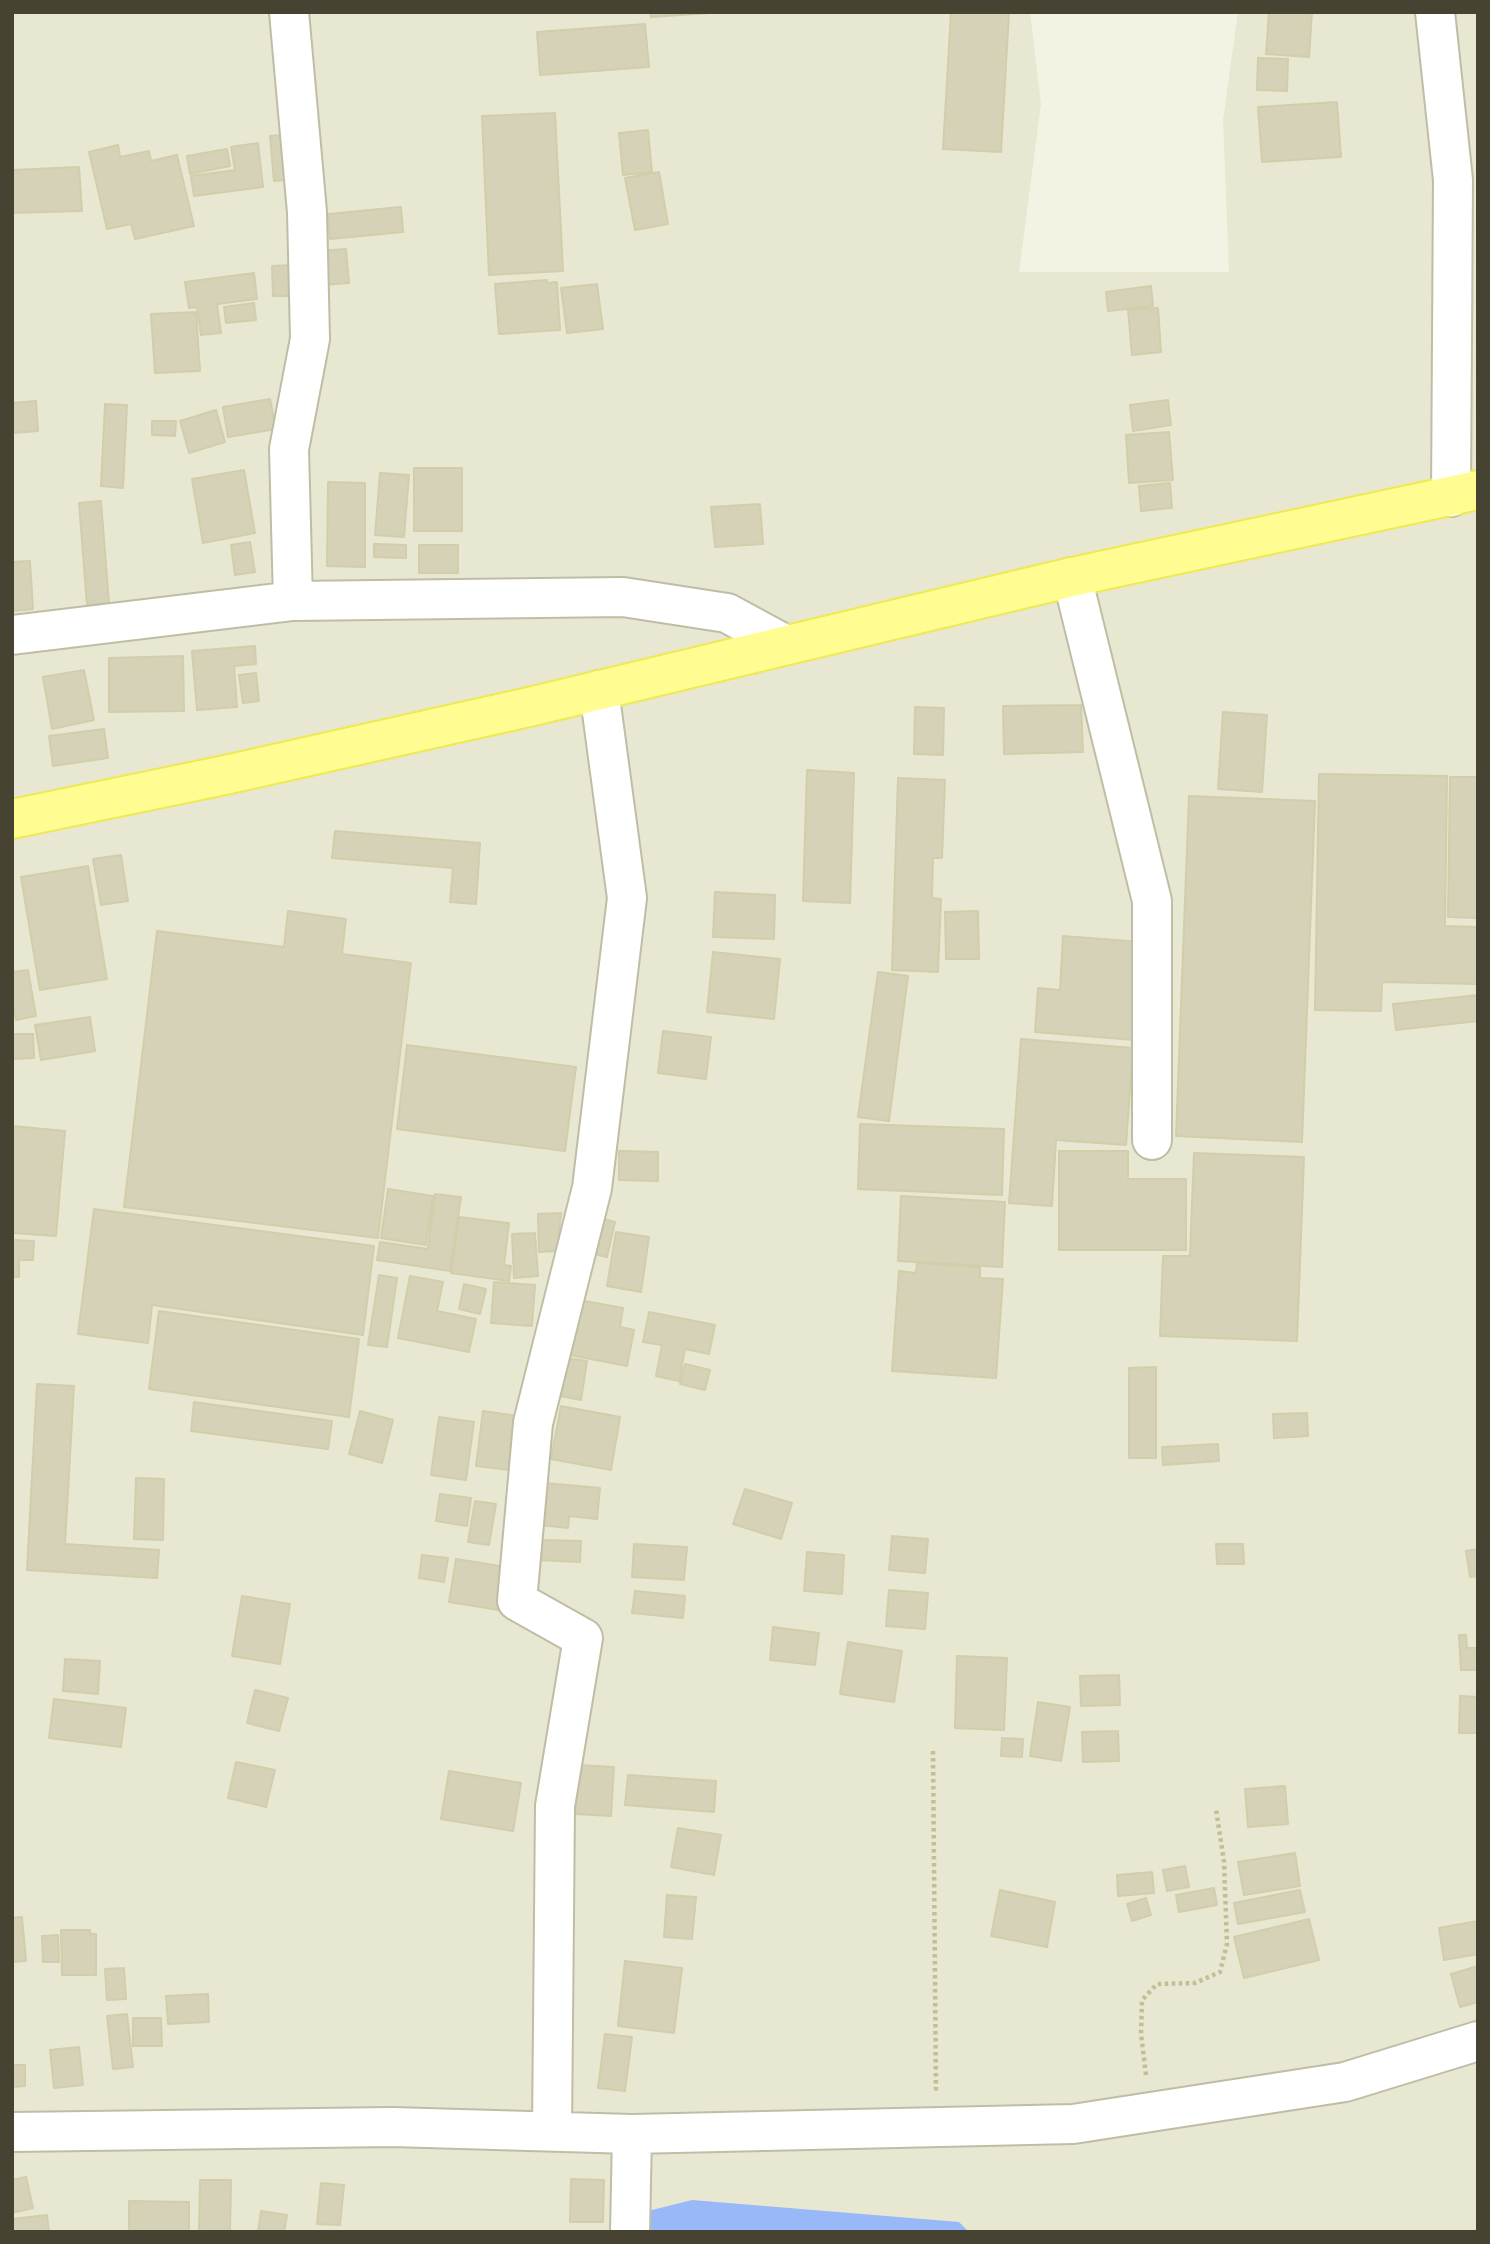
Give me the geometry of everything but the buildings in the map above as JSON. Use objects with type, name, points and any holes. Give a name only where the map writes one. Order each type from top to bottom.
[{"type":"main road","points":[[12,819],[225,775],[599,690],[1072,578],[1464,494]]},
{"type":"street","points":[[289,12],[307,212],[310,339],[289,449],[293,601]]},
{"type":"street","points":[[1435,12],[1453,180],[1464,494]]},
{"type":"street","points":[[1072,578],[1152,901],[1152,1140]]},
{"type":"street","points":[[12,635],[293,601],[623,597],[727,613],[786,646]]},
{"type":"street","points":[[552,2131],[555,1806],[583,1638],[517,1601],[533,1423],[592,1188],[627,898],[599,690]]},
{"type":"street","points":[[12,2132],[391,2127],[632,2134],[1073,2124],[1345,2082],[1478,2041]]},
{"type":"street","points":[[630,2232],[632,2134]]},
{"type":"path","points":[[933,1751],[936,2127]]},
{"type":"path","points":[[1151,2112],[1141,2034],[1142,2000],[1157,1984],[1195,1983],[1220,1972],[1227,1944],[1224,1862],[1216,1809]]},
{"type":"shaded area","points":[[12,12],[1030,12],[1041,104],[1019,272],[1229,272],[1223,120],[1238,12],[1478,12],[1478,2232],[969,2232],[959,2222],[644,2232],[12,2232]]},
{"type":"water","points":[[692,2200],[959,2222],[969,2232],[644,2232],[644,2212]]}]
